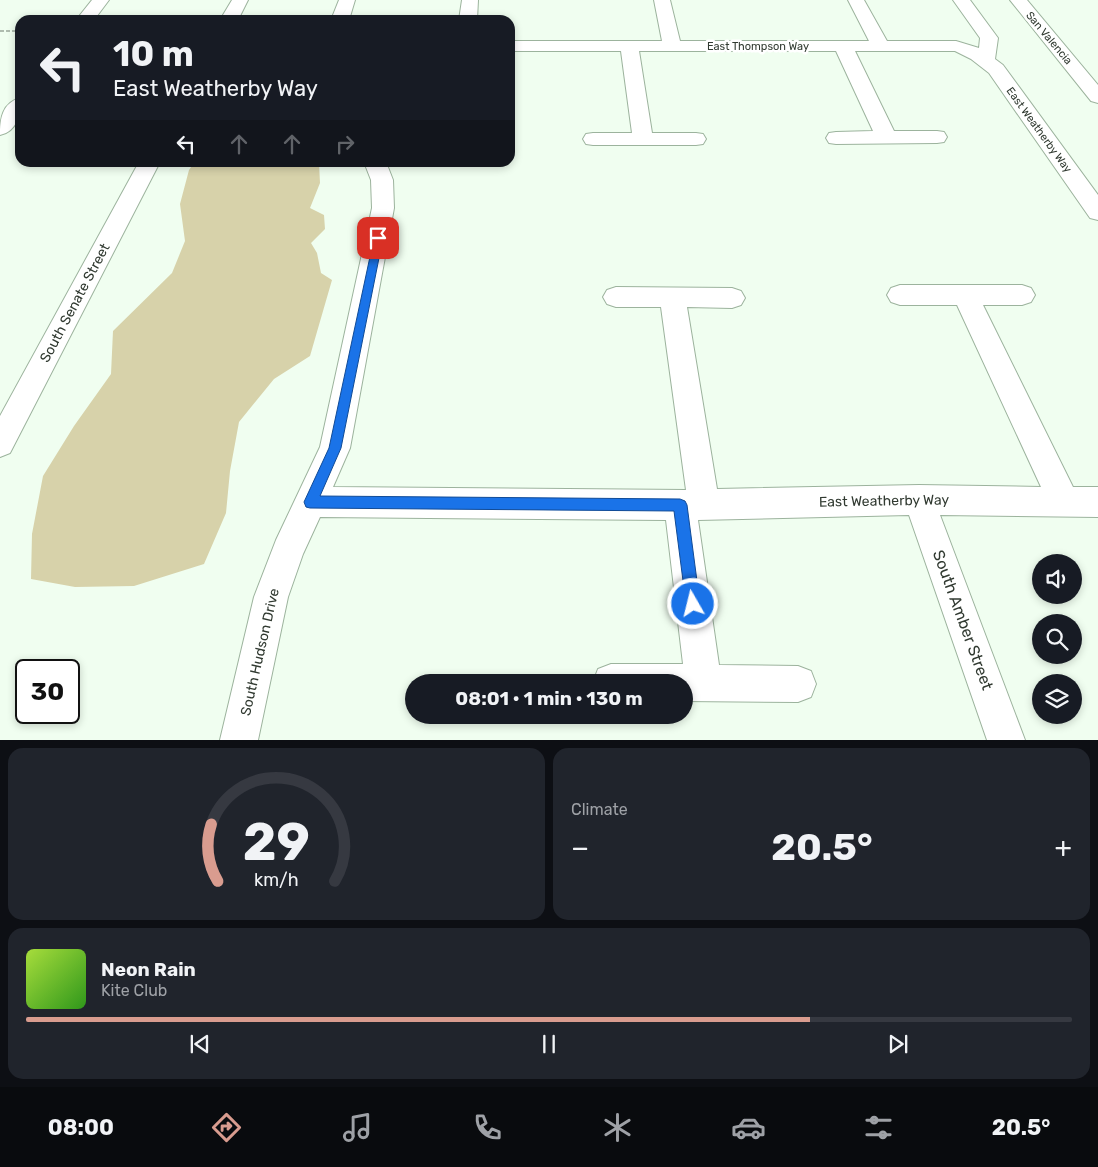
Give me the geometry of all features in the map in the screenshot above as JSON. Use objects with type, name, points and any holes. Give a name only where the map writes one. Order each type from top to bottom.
[{"type":"street","points":[[89,15],[101,0]]},
{"type":"street","points":[[232,15],[240,0]]},
{"type":"street","points":[[342,15],[347,0]]},
{"type":"street","points":[[468,15],[470,0]]},
{"type":"street","points":[[662,0],[672,46]]},
{"type":"street","points":[[856,0],[880,45]]},
{"type":"street","points":[[961,0],[989,38],[980,56]]},
{"type":"street","name":"San Valencia","points":[[1018,0],[1089,76],[1098,96]]},
{"type":"street","name":"East Thompson Way","points":[[515,46],[956,46],[980,56]]},
{"type":"street","points":[[629,46],[643,138]]},
{"type":"street","points":[[843,46],[887,138]]},
{"type":"street","name":"East Weatherby Way","points":[[980,56],[996,69],[1098,212]]},
{"type":"street","points":[[0,129],[15,110]]},
{"type":"street","points":[[836,138],[936,137]]},
{"type":"street","points":[[593,139],[696,139]]},
{"type":"street","name":"South Senate Street","points":[[0,444],[147,167]]},
{"type":"street","name":"South Hudson Drive","points":[[239,740],[271,597],[288,552],[335,448],[383,208],[382,180],[377,167]]},
{"type":"street","points":[[900,295],[1022,295]]},
{"type":"street","points":[[966,296],[1064,502]]},
{"type":"street","points":[[616,297],[673,299],[732,298]]},
{"type":"street","points":[[673,299],[692,505],[703,683]]},
{"type":"street","name":"East Weatherby Way","points":[[310,502],[692,505],[919,500],[1098,502]]},
{"type":"street","name":"South Amber Street","points":[[919,500],[1006,740]]},
{"type":"street","points":[[693,683],[798,684]]},
{"type":"path","points":[[0,31],[15,31]]},
{"type":"shaded area","points":[[191,167],[319,167],[320,183],[310,208],[324,215],[325,229],[311,243],[317,253],[321,273],[332,280],[310,356],[274,379],[239,422],[230,471],[226,513],[204,564],[134,586],[75,587],[31,579],[32,534],[43,476],[74,426],[111,374],[113,331],[172,273],[185,241],[180,204]]},
{"type":"route","points":[[378,238],[335,448],[310,502],[680,505],[693,604]]}]
